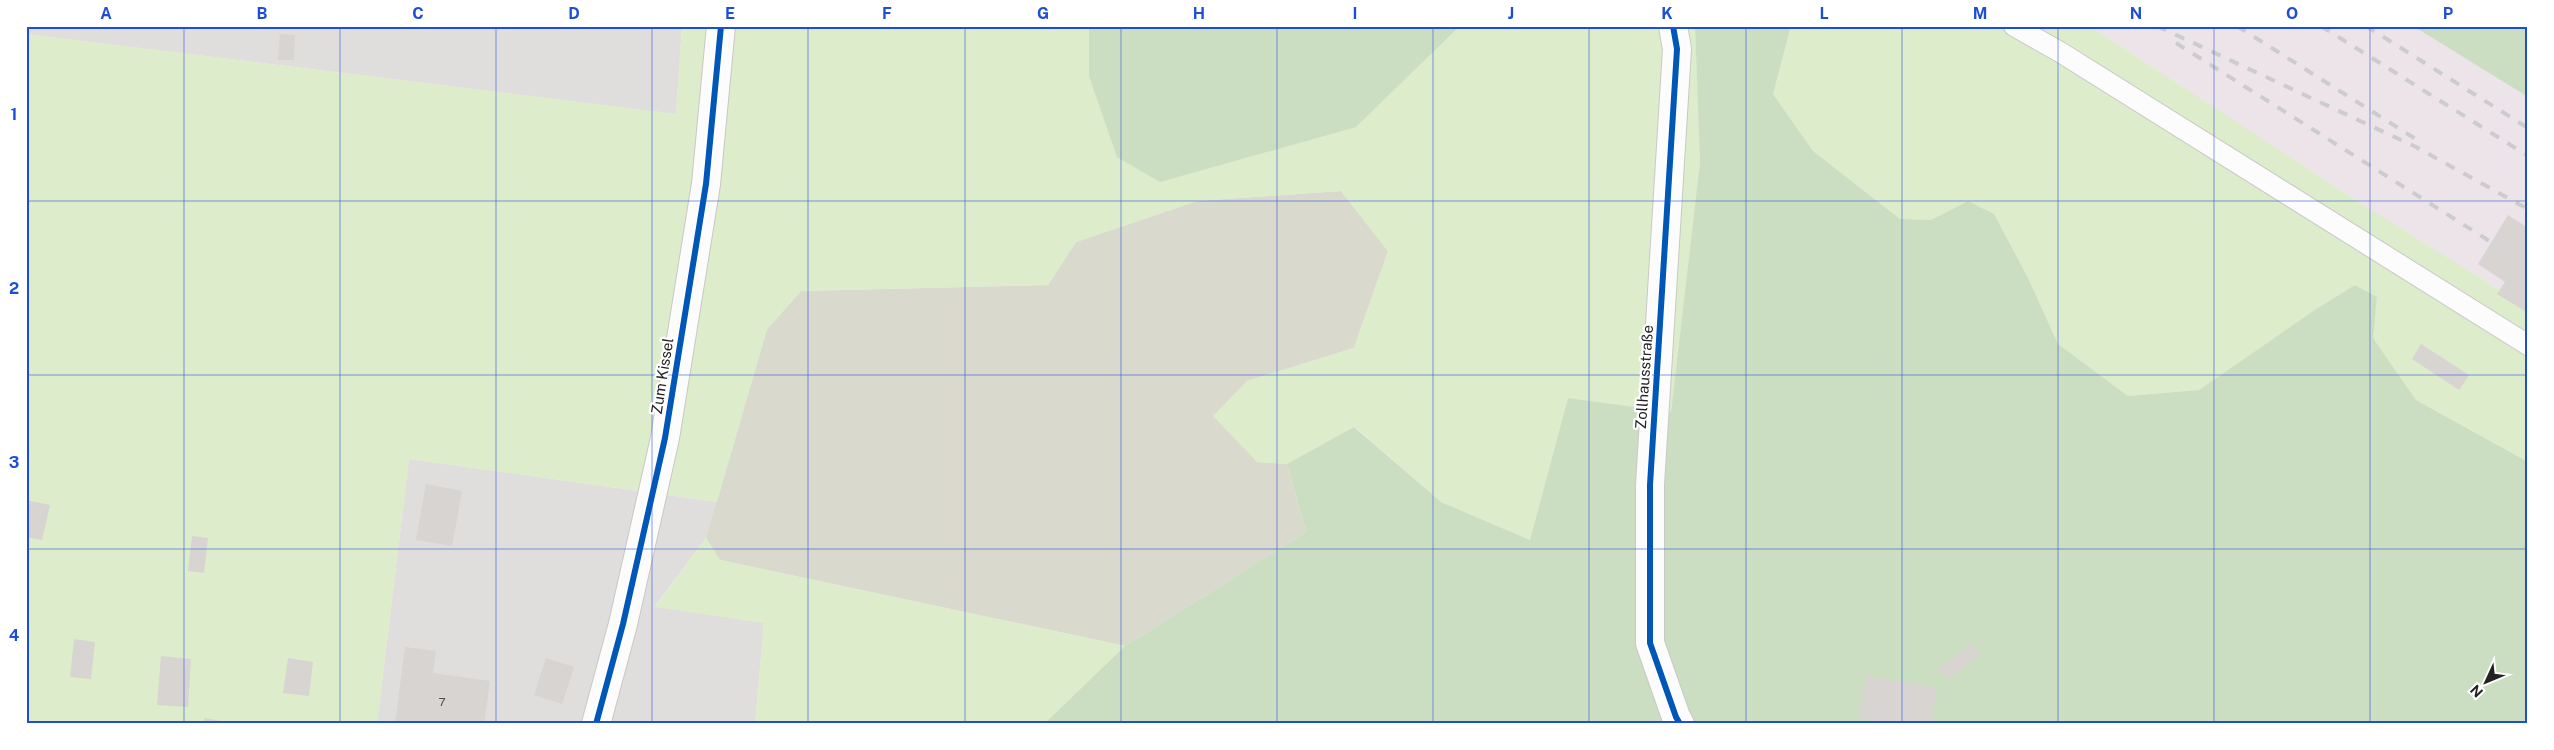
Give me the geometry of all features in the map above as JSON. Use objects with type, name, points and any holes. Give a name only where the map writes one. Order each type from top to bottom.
[{"type":"street","name":"Zum Kissel","points":[[596,724],[623,624],[665,438],[706,184],[721,26]]},
{"type":"street","name":"Zollhausstraße","points":[[1673,26],[1678,49],[1650,485],[1650,642],[1680,724]]},
{"type":"lane","points":[[2014,26],[2060,52],[2528,345]]},
{"type":"shaded area","points":[[26,26],[682,26],[676,114],[26,34]]},
{"type":"shaded area","points":[[2090,26],[2413,26],[2528,97],[2528,308],[2351,197]]},
{"type":"shaded area","points":[[1341,191],[1388,251],[1354,348],[1247,381],[1257,462],[1287,464],[1306,532],[1125,646],[720,560],[706,538],[767,329],[801,291],[1048,285],[1076,242],[1197,201]]},
{"type":"shaded area","points":[[409,459],[717,502],[706,538],[655,606],[764,623],[755,724],[377,724]]},
{"type":"green space","points":[[682,26],[1089,26],[1089,76],[1356,127],[1460,26],[1695,26],[1700,162],[1671,412],[1568,398],[1530,540],[1441,502],[1355,427],[1287,464],[1257,462],[1213,416],[1247,381],[1354,348],[1388,251],[1341,191],[1197,201],[1076,242],[1048,285],[801,291],[767,329],[717,502],[409,459],[377,724],[26,724],[26,34],[676,114]]},
{"type":"green space","points":[[1089,26],[1460,26],[1356,127],[1160,182],[1117,157],[1089,76]]},
{"type":"green space","points":[[1695,26],[1791,26],[1773,94],[1813,151],[1900,219],[1931,220],[1968,201],[1994,214],[2028,278],[2058,344],[2128,396],[2199,390],[2316,309],[2355,285],[2377,297],[2373,338],[2416,400],[2528,462],[2528,724],[1044,724],[1125,646],[1306,532],[1287,464],[1354,427],[1441,502],[1530,540],[1568,398],[1671,412],[1700,162]]},
{"type":"green space","points":[[1791,26],[2090,26],[2351,197],[2528,308],[2528,462],[2416,400],[2373,338],[2377,297],[2355,285],[2316,309],[2199,390],[2128,396],[2058,344],[2028,278],[1994,214],[1968,201],[1931,220],[1900,219],[1813,151],[1773,94]]},
{"type":"green space","points":[[2413,26],[2528,26],[2528,97]]},
{"type":"green space","points":[[706,538],[720,560],[1125,646],[1044,724],[755,724],[764,623],[655,607]]},
{"type":"building","points":[[280,34],[295,35],[294,60],[278,60]]},
{"type":"building","points":[[2508,215],[2528,228],[2528,313],[2497,294],[2505,282],[2478,264]]},
{"type":"building","points":[[2421,344],[2469,375],[2459,390],[2412,359]]},
{"type":"building","points":[[426,484],[462,491],[452,546],[416,540]]},
{"type":"building","points":[[26,500],[50,505],[42,540],[26,537]]},
{"type":"building","points":[[192,536],[208,538],[204,573],[188,571]]},
{"type":"building","points":[[74,639],[95,642],[91,679],[70,677]]},
{"type":"building","points":[[1971,644],[1980,655],[1948,679],[1939,669]]},
{"type":"building","points":[[405,647],[436,651],[433,673],[490,681],[484,724],[395,724]]},
{"type":"building","points":[[161,656],[191,659],[188,707],[157,705]]},
{"type":"building","points":[[288,658],[313,662],[309,696],[283,693]]},
{"type":"building","points":[[546,658],[574,667],[562,704],[534,695]]},
{"type":"building","points":[[1866,676],[1937,688],[1931,724],[1893,724],[1859,718]]},
{"type":"building","points":[[205,718],[221,721],[220,724],[203,724]]},
{"type":"railway","points":[[2157,26],[2416,147],[2526,208]]},
{"type":"railway","points":[[2237,26],[2422,143]]},
{"type":"railway","points":[[2321,26],[2528,156]]},
{"type":"railway","points":[[2366,26],[2528,128]]},
{"type":"railway","points":[[2176,43],[2491,242]]},
{"type":"cycle path","points":[[596,724],[623,624],[665,438],[706,184],[721,26]]},
{"type":"cycle path","points":[[1673,26],[1677,49],[1650,485],[1650,643],[1680,724]]}]
